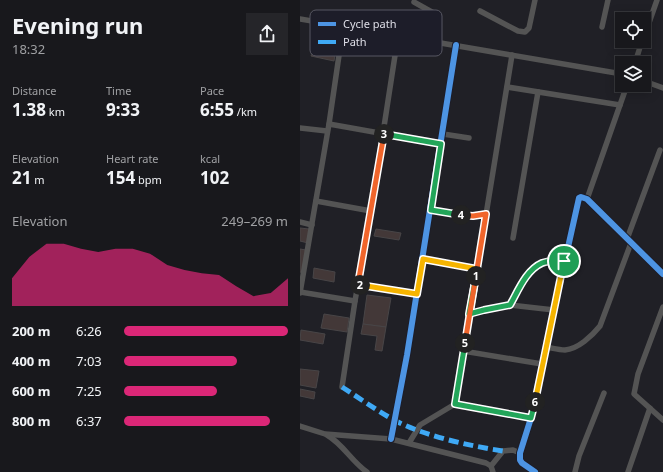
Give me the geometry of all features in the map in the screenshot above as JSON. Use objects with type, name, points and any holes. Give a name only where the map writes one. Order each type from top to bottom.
[{"type":"street","points":[[480,11],[518,31],[525,32],[528,28],[535,2],[527,0]]},
{"type":"street","points":[[602,27],[608,0]]},
{"type":"street","points":[[651,17],[657,0]]},
{"type":"street","points":[[413,1],[429,10]]},
{"type":"street","points":[[300,19],[310,21]]},
{"type":"street","points":[[442,43],[615,73]]},
{"type":"street","points":[[391,439],[423,259],[456,45]]},
{"type":"street","points":[[455,404],[512,54]]},
{"type":"street","points":[[339,56],[329,124],[300,292],[355,301]]},
{"type":"street","points":[[342,388],[395,56]]},
{"type":"street","points":[[651,84],[663,88]]},
{"type":"street","points":[[507,87],[620,105]]},
{"type":"street","points":[[513,238],[538,92]]},
{"type":"street","points":[[587,198],[625,92]]},
{"type":"street","points":[[329,124],[441,144]]},
{"type":"street","points":[[300,128],[327,131]]},
{"type":"street","points":[[443,134],[469,138]]},
{"type":"street","points":[[546,348],[564,350],[571,349],[578,346],[600,326],[660,150]]},
{"type":"street","points":[[535,472],[522,463],[520,460],[520,453],[531,418],[577,201],[579,198],[587,198],[663,274]]},
{"type":"street","points":[[316,201],[371,211]]},
{"type":"street","points":[[431,210],[466,215],[486,214]]},
{"type":"street","points":[[300,222],[312,224]]},
{"type":"street","points":[[423,259],[477,269]]},
{"type":"street","points":[[510,305],[523,282],[537,266],[551,261],[564,261]]},
{"type":"street","points":[[358,284],[417,294]]},
{"type":"street","points":[[469,314],[490,308],[510,305],[554,310]]},
{"type":"street","points":[[663,307],[634,389],[634,394],[636,397],[663,420]]},
{"type":"street","points":[[464,351],[542,364]]},
{"type":"street","points":[[575,472],[604,393]]},
{"type":"street","points":[[409,443],[420,424],[455,404],[531,418]]},
{"type":"street","points":[[628,472],[650,408]]},
{"type":"street","points":[[300,426],[325,434],[334,439],[360,467],[367,472]]},
{"type":"street","points":[[325,434],[391,439],[409,443],[486,463],[491,466],[493,472]]},
{"type":"street","points":[[491,466],[503,451],[508,450],[520,453]]},
{"type":"building","points":[[311,56],[335,56],[334,61]]},
{"type":"building","points":[[300,228],[309,229],[308,243],[300,241]]},
{"type":"building","points":[[376,229],[401,233],[399,240],[374,236]]},
{"type":"building","points":[[300,249],[306,250],[303,273],[300,272]]},
{"type":"building","points":[[314,268],[335,272],[334,282],[313,278]]},
{"type":"building","points":[[367,295],[391,298],[386,327],[363,324]]},
{"type":"building","points":[[324,314],[349,318],[347,332],[321,328]]},
{"type":"building","points":[[363,324],[386,327],[382,351],[375,350],[377,336],[361,334]]},
{"type":"building","points":[[301,330],[325,334],[323,344],[300,340]]},
{"type":"building","points":[[300,369],[319,371],[316,388],[300,385]]},
{"type":"building","points":[[300,389],[315,392],[314,399],[300,396]]},
{"type":"marked path","points":[[342,387],[406,426],[447,440],[503,451]]},
{"type":"cycle path","points":[[391,439],[407,355],[456,45]]},
{"type":"cycle path","points":[[535,472],[522,463],[520,460],[520,453],[531,418],[579,198],[581,197],[587,199],[663,274]]},
{"type":"route","points":[[564,261],[531,418],[455,404],[469,314],[477,269],[486,214],[473,216],[431,210],[441,144],[383,134],[358,284],[417,294],[423,259],[477,269],[469,314],[510,305],[523,282],[530,272],[537,266],[551,261],[564,261]]}]
